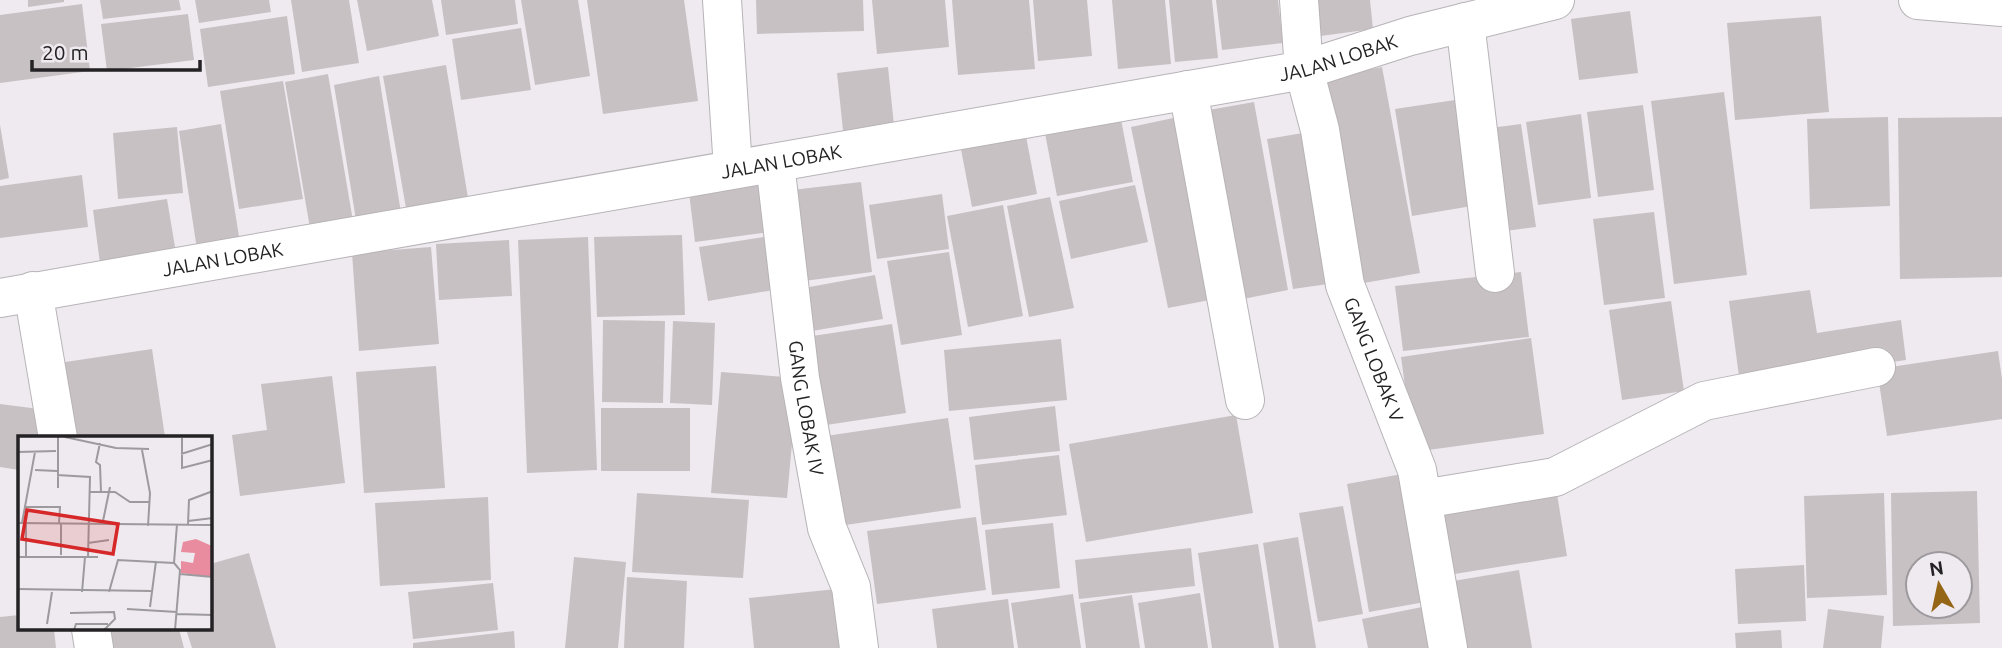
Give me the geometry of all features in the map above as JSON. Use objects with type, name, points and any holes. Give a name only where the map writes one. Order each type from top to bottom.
[{"type":"street","points":[[722,0],[733,169]]},
{"type":"street","name":"GANG LOBAK V","points":[[1298,0],[1304,70],[1321,130],[1345,285],[1417,470],[1448,648]]},
{"type":"street","name":"JALAN LOBAK","points":[[16,295],[1304,70],[1410,36],[1555,0]]},
{"type":"street","points":[[1918,0],[2002,7]]},
{"type":"street","points":[[1465,22],[1495,274]]},
{"type":"street","points":[[1188,90],[1245,400]]},
{"type":"street","name":"GANG LOBAK IV","points":[[775,163],[800,378],[827,528],[851,587],[859,648]]},
{"type":"street","points":[[16,295],[57,436]]},
{"type":"street","points":[[1423,499],[1555,477],[1704,401],[1876,366]]},
{"type":"street","points":[[91,630],[94,648]]},
{"type":"building","points":[[28,0],[64,0],[64,2],[28,7]]},
{"type":"building","points":[[100,0],[179,0],[181,10],[103,19]]},
{"type":"building","points":[[195,0],[269,0],[271,12],[199,23]]},
{"type":"building","points":[[291,0],[349,0],[359,63],[302,72]]},
{"type":"building","points":[[357,0],[432,0],[439,36],[367,51]]},
{"type":"building","points":[[441,0],[515,0],[518,24],[446,35]]},
{"type":"building","points":[[521,0],[578,0],[590,76],[535,85]]},
{"type":"building","points":[[587,0],[684,0],[698,101],[603,114]]},
{"type":"building","points":[[756,0],[863,0],[864,31],[757,34]]},
{"type":"building","points":[[872,0],[945,0],[949,47],[877,54]]},
{"type":"building","points":[[952,0],[1029,0],[1035,69],[958,75]]},
{"type":"building","points":[[1033,0],[1087,0],[1092,56],[1038,61]]},
{"type":"building","points":[[1112,0],[1165,0],[1171,64],[1118,69]]},
{"type":"building","points":[[1169,0],[1212,0],[1218,58],[1175,62]]},
{"type":"building","points":[[1216,0],[1278,0],[1283,43],[1222,50]]},
{"type":"building","points":[[1309,0],[1370,0],[1373,29],[1313,37]]},
{"type":"building","points":[[82,4],[90,71],[0,83],[0,15]]},
{"type":"building","points":[[1630,11],[1638,73],[1579,80],[1571,19]]},
{"type":"building","points":[[188,14],[194,60],[107,71],[101,24]]},
{"type":"building","points":[[287,16],[295,74],[208,87],[200,29]]},
{"type":"building","points":[[1821,16],[1829,112],[1735,120],[1727,23]]},
{"type":"building","points":[[521,28],[531,90],[461,100],[452,39]]},
{"type":"building","points":[[446,65],[469,204],[407,214],[383,76]]},
{"type":"building","points":[[888,67],[895,135],[844,140],[837,73]]},
{"type":"building","points":[[1382,67],[1420,273],[1353,285],[1315,80]]},
{"type":"building","points":[[328,74],[354,227],[311,234],[285,82]]},
{"type":"building","points":[[379,76],[402,219],[357,226],[334,85]]},
{"type":"building","points":[[283,81],[303,199],[239,209],[220,91]]},
{"type":"building","points":[[1724,92],[1747,275],[1674,284],[1651,101]]},
{"type":"building","points":[[1455,100],[1472,206],[1412,216],[1395,109]]},
{"type":"building","points":[[1254,102],[1288,290],[1238,300],[1203,111]]},
{"type":"building","points":[[1643,105],[1654,190],[1598,197],[1587,112]]},
{"type":"building","points":[[1119,109],[1133,182],[1057,196],[1043,123]]},
{"type":"building","points":[[1581,114],[1591,198],[1538,205],[1526,122]]},
{"type":"building","points":[[1178,117],[1215,299],[1168,308],[1131,127]]},
{"type":"building","points":[[1888,117],[1890,206],[1810,209],[1807,119]]},
{"type":"building","points":[[2002,117],[2002,277],[1900,279],[1898,118]]},
{"type":"building","points":[[221,124],[241,249],[198,256],[179,131]]},
{"type":"building","points":[[1521,124],[1536,227],[1498,232],[1483,129]]},
{"type":"building","points":[[0,125],[9,178],[0,180]]},
{"type":"building","points":[[177,127],[183,193],[118,199],[113,133]]},
{"type":"building","points":[[1025,131],[1037,194],[972,207],[960,144]]},
{"type":"building","points":[[1315,131],[1342,282],[1293,289],[1267,139]]},
{"type":"building","points":[[769,173],[777,231],[695,242],[688,184]]},
{"type":"building","points":[[82,175],[88,227],[0,238],[0,186]]},
{"type":"building","points":[[861,182],[872,272],[804,281],[792,190]]},
{"type":"building","points":[[1135,185],[1148,242],[1071,259],[1059,201]]},
{"type":"building","points":[[942,194],[949,249],[877,259],[869,205]]},
{"type":"building","points":[[1050,197],[1074,308],[1029,317],[1007,206]]},
{"type":"building","points":[[167,199],[177,259],[101,271],[93,210]]},
{"type":"building","points":[[1003,205],[1023,316],[968,327],[947,216]]},
{"type":"building","points":[[1654,212],[1665,298],[1604,305],[1593,219]]},
{"type":"building","points":[[682,235],[685,315],[597,317],[594,237]]},
{"type":"building","points":[[777,235],[785,288],[708,301],[699,247]]},
{"type":"building","points":[[588,237],[597,470],[527,473],[518,240]]},
{"type":"building","points":[[509,240],[512,296],[439,300],[436,244]]},
{"type":"building","points":[[431,247],[439,344],[359,351],[352,253]]},
{"type":"building","points":[[949,252],[962,335],[901,345],[887,261]]},
{"type":"building","points":[[1521,272],[1529,337],[1403,351],[1395,286]]},
{"type":"building","points":[[875,275],[883,319],[812,331],[804,288]]},
{"type":"building","points":[[1810,290],[1817,333],[1901,320],[1906,360],[1740,384],[1729,301]]},
{"type":"building","points":[[1671,301],[1684,391],[1622,400],[1609,310]]},
{"type":"building","points":[[603,320],[665,321],[663,403],[602,402]]},
{"type":"building","points":[[673,321],[715,323],[712,405],[670,403]]},
{"type":"building","points":[[892,324],[906,413],[813,427],[799,338]]},
{"type":"building","points":[[1531,338],[1544,434],[1414,452],[1401,357]]},
{"type":"building","points":[[1061,339],[1067,400],[949,411],[944,350]]},
{"type":"building","points":[[152,349],[165,436],[63,436],[52,364]]},
{"type":"building","points":[[1998,351],[2002,379],[2002,419],[1887,436],[1877,369]]},
{"type":"building","points":[[436,366],[445,488],[364,493],[356,372]]},
{"type":"building","points":[[721,372],[798,378],[787,498],[711,493]]},
{"type":"building","points":[[332,376],[345,483],[240,496],[232,435],[267,430],[261,384]]},
{"type":"building","points":[[0,404],[47,410],[44,436],[18,436],[18,470],[0,467]]},
{"type":"building","points":[[1055,406],[1060,451],[974,460],[969,417]]},
{"type":"building","points":[[601,408],[690,408],[690,471],[601,471]]},
{"type":"building","points":[[1236,415],[1253,513],[1086,542],[1069,444]]},
{"type":"building","points":[[948,418],[961,508],[832,527],[819,437]]},
{"type":"building","points":[[1059,455],[1067,515],[982,525],[975,465]]},
{"type":"building","points":[[1413,472],[1436,600],[1369,612],[1347,484]]},
{"type":"building","points":[[1555,481],[1567,556],[1442,576],[1430,501]]},
{"type":"building","points":[[1977,491],[1980,623],[1893,626],[1891,493]]},
{"type":"building","points":[[637,493],[749,500],[743,578],[632,572]]},
{"type":"building","points":[[1884,493],[1887,595],[1807,598],[1804,496]]},
{"type":"building","points":[[488,497],[491,580],[380,586],[375,503]]},
{"type":"building","points":[[1343,506],[1363,614],[1318,622],[1299,513]]},
{"type":"building","points":[[976,517],[986,590],[877,604],[867,531]]},
{"type":"building","points":[[1053,523],[1060,588],[992,595],[985,530]]},
{"type":"building","points":[[1298,537],[1316,648],[1279,648],[1263,543]]},
{"type":"building","points":[[1258,544],[1274,648],[1212,648],[1198,553]]},
{"type":"building","points":[[1191,548],[1195,586],[1079,599],[1075,560]]},
{"type":"building","points":[[249,553],[276,648],[192,648],[186,630],[212,630],[212,563]]},
{"type":"building","points":[[574,557],[626,562],[618,648],[565,648]]},
{"type":"building","points":[[1804,565],[1806,621],[1738,624],[1735,569]]},
{"type":"building","points":[[1519,570],[1532,648],[1452,648],[1441,583]]},
{"type":"building","points":[[627,577],[687,581],[684,648],[624,648]]},
{"type":"building","points":[[493,583],[498,630],[413,639],[408,592]]},
{"type":"building","points":[[846,588],[852,648],[754,648],[749,598]]},
{"type":"building","points":[[1200,593],[1208,648],[1145,648],[1138,603]]},
{"type":"building","points":[[1073,594],[1081,648],[1018,648],[1011,603]]},
{"type":"building","points":[[1132,595],[1140,648],[1086,648],[1080,603]]},
{"type":"building","points":[[1008,599],[1014,648],[937,648],[932,609]]},
{"type":"building","points":[[1437,604],[1446,648],[1368,648],[1362,619]]},
{"type":"building","points":[[1828,609],[1884,616],[1881,648],[1823,648]]},
{"type":"building","points":[[18,615],[18,630],[54,630],[56,648],[0,648],[0,617]]},
{"type":"building","points":[[106,630],[179,630],[184,648],[112,648]]},
{"type":"building","points":[[1781,630],[1782,648],[1736,648],[1735,633]]},
{"type":"building","points":[[514,631],[515,648],[413,648],[413,643]]}]
